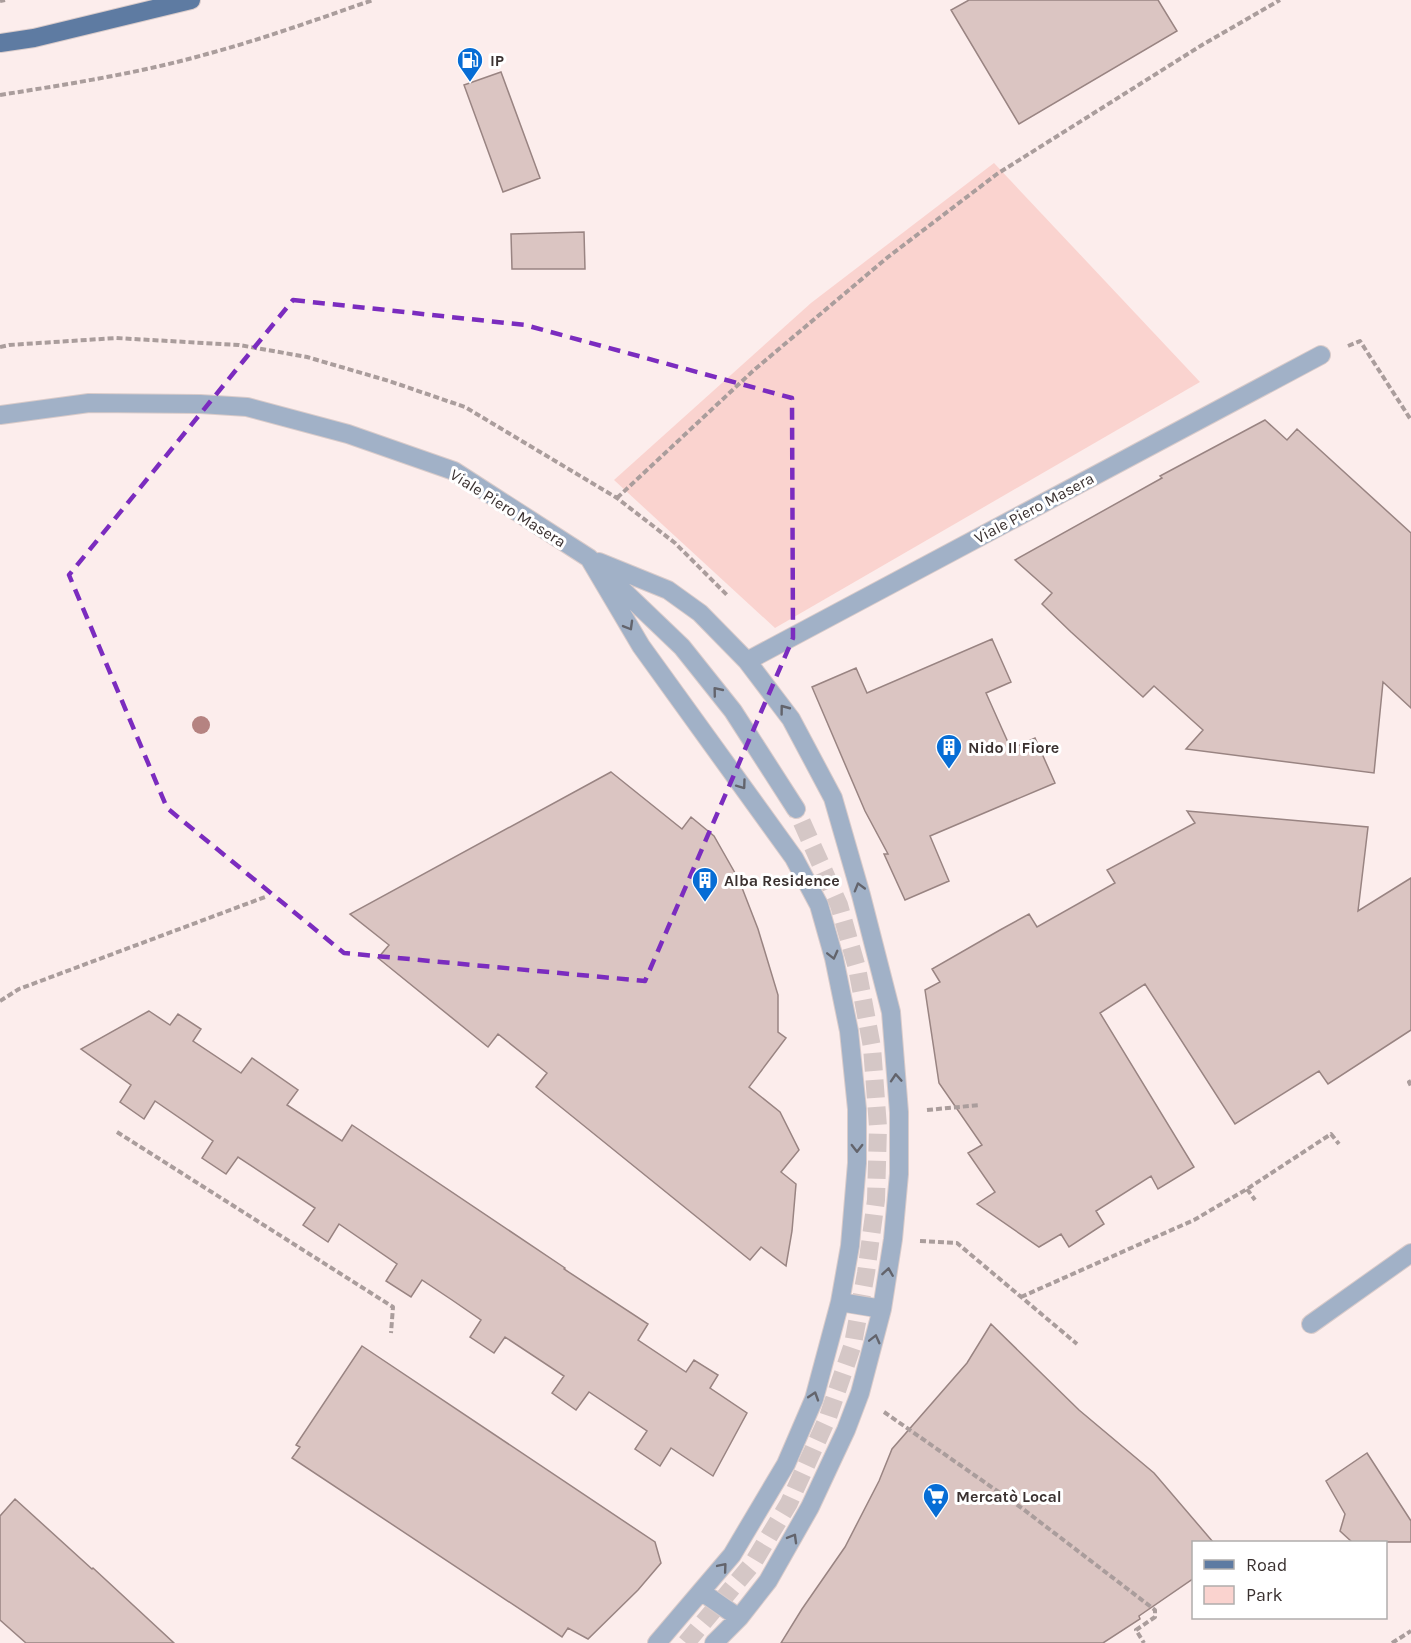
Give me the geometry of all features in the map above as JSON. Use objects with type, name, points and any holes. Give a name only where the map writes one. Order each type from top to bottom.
[{"type":"main road","points":[[0,43],[34,38],[191,0]]},
{"type":"street","name":"Viale Piero Masera","points":[[747,661],[1321,355]]},
{"type":"street","name":"Viale Piero Masera","points":[[0,415],[89,403],[200,404],[247,407],[348,434],[454,471],[589,558],[681,647],[733,711],[796,809]]},
{"type":"street","points":[[589,558],[668,590],[700,613],[747,661],[791,719],[833,798],[891,1012],[899,1112],[899,1174],[882,1309],[860,1393],[846,1430],[810,1507],[768,1581],[739,1618],[714,1643]]},
{"type":"street","points":[[589,558],[641,646],[795,858],[819,905],[834,958],[849,1031],[857,1109],[857,1163],[850,1246],[840,1302],[814,1399],[786,1464],[732,1556],[657,1643]]},
{"type":"street","points":[[1311,1323],[1411,1253]]},
{"type":"street","points":[[840,1302],[882,1309]]},
{"type":"street","points":[[702,1592],[739,1618]]},
{"type":"path","points":[[0,1],[5,0]]},
{"type":"path","points":[[0,95],[95,80],[206,55],[373,0]]},
{"type":"path","points":[[617,498],[754,370],[897,250],[997,174],[1202,45],[1280,0]]},
{"type":"path","points":[[1321,355],[1360,341],[1411,420]]},
{"type":"path","points":[[0,1001],[19,988],[265,897]]},
{"type":"path","points":[[1411,1081],[1408,1082],[1411,1086]]},
{"type":"path","points":[[899,1112],[980,1105]]},
{"type":"path","points":[[117,1132],[393,1307],[392,1333]]},
{"type":"path","points":[[1021,1298],[1194,1220],[1247,1189],[1331,1134],[1339,1144]]},
{"type":"path","points":[[1247,1189],[1255,1200]]},
{"type":"path","points":[[892,1239],[957,1243],[1077,1344]]},
{"type":"path","points":[[860,1393],[1023,1509],[1155,1610],[1155,1617],[1136,1630],[1144,1643]]},
{"type":"path","points":[[1392,1643],[1411,1631]]},
{"type":"highlighted area","points":[[293,300],[525,325],[792,398],[793,638],[645,981],[344,953],[167,808],[69,575]]},
{"type":"green space","points":[[994,163],[1200,382],[775,628],[614,480],[811,303]]},
{"type":"building","points":[[969,0],[1158,0],[1177,31],[1019,124],[951,10]]},
{"type":"building","points":[[501,72],[540,178],[503,192],[464,85]]},
{"type":"building","points":[[584,232],[585,269],[512,269],[511,234]]},
{"type":"building","points":[[1265,420],[1287,440],[1297,429],[1411,533],[1411,708],[1383,682],[1374,773],[1186,749],[1203,730],[1154,686],[1143,697],[1071,632],[1042,604],[1052,593],[1015,560],[1162,478],[1160,476]]},
{"type":"building","name":"Nido Il Fiore","points":[[992,639],[1011,682],[986,693],[1011,749],[1035,738],[1055,783],[930,836],[949,881],[905,900],[884,854],[888,854],[865,811],[812,687],[856,668],[867,693]]},
{"type":"building","points":[[611,772],[682,829],[691,817],[714,836],[739,880],[758,929],[778,995],[778,1032],[786,1038],[749,1087],[780,1112],[799,1150],[781,1172],[796,1184],[786,1266],[761,1247],[750,1260],[536,1087],[547,1073],[498,1034],[488,1047],[378,958],[389,945],[350,914]]},
{"type":"building","points":[[1187,811],[1368,827],[1358,911],[1411,878],[1411,1030],[1328,1084],[1319,1071],[1235,1124],[1145,984],[1100,1013],[1194,1167],[1158,1189],[1151,1176],[1096,1211],[1104,1224],[1069,1247],[1061,1234],[1039,1247],[977,1204],[995,1192],[968,1153],[982,1145],[939,1083],[925,990],[940,982],[932,969],[1029,914],[1037,927],[1115,883],[1107,870],[1195,823]]},
{"type":"building","points":[[149,1011],[170,1025],[178,1014],[201,1029],[193,1041],[241,1073],[252,1058],[298,1090],[287,1105],[342,1141],[352,1125],[648,1324],[638,1340],[686,1372],[694,1360],[718,1375],[710,1388],[747,1413],[713,1476],[671,1448],[660,1466],[635,1449],[647,1431],[589,1392],[576,1410],[552,1393],[564,1376],[505,1337],[494,1353],[470,1337],[481,1320],[452,1300],[422,1280],[411,1297],[386,1281],[397,1264],[339,1224],[328,1242],[303,1225],[315,1208],[238,1157],[226,1174],[202,1158],[213,1141],[155,1101],[144,1119],[120,1102],[131,1085],[81,1049]]},
{"type":"building","points":[[991,1324],[1079,1410],[1154,1473],[1212,1541],[1192,1541],[1192,1579],[1139,1616],[1140,1619],[1103,1643],[781,1643],[845,1547],[879,1481],[892,1449],[967,1363]]},
{"type":"building","points":[[362,1346],[655,1542],[661,1563],[638,1590],[588,1639],[568,1628],[562,1637],[292,1458],[300,1447],[296,1445]]},
{"type":"building","points":[[1367,1453],[1411,1521],[1411,1542],[1351,1541],[1340,1531],[1345,1514],[1326,1481]]},
{"type":"building","points":[[15,1499],[174,1643],[26,1643],[0,1620],[0,1516]]},
{"type":"tunnel","points":[[686,1643],[753,1563],[789,1503],[828,1417],[853,1344],[876,1200],[878,1127],[872,1047],[857,968],[839,905],[796,809]]},
{"type":"place","name":"IP","points":[[470,83]]},
{"type":"place","name":"Nido Il Fiore","points":[[949,770]]},
{"type":"place","name":"Alba Residence","points":[[705,903]]},
{"type":"place","name":"Mercatò Local","points":[[936,1519]]}]
